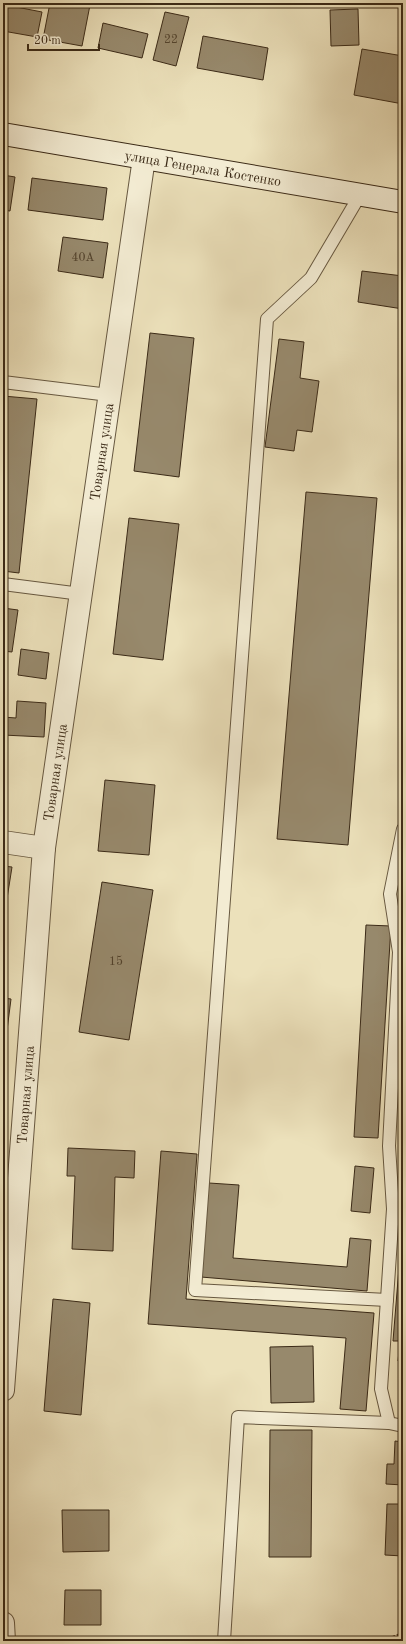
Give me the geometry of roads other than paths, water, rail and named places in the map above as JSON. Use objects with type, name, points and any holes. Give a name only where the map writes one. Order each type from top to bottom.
[{"type":"street","name":"улица Генерала Костенко","points":[[3,134],[403,202]]},
{"type":"street","name":"Товарная улица","points":[[3,1390],[44,848],[144,158]]},
{"type":"street","points":[[3,842],[44,848]]},
{"type":"street","points":[[3,1623],[4,1641]]},
{"type":"lane","points":[[360,195],[311,278],[267,319],[195,1290],[387,1300]]},
{"type":"lane","points":[[3,382],[109,394]]},
{"type":"lane","points":[[3,584],[80,594]]},
{"type":"lane","points":[[389,1423],[381,1389],[393,1209],[389,1146],[399,952],[390,894],[403,829]]},
{"type":"lane","points":[[224,1641],[238,1417],[389,1423],[403,1426]]}]
